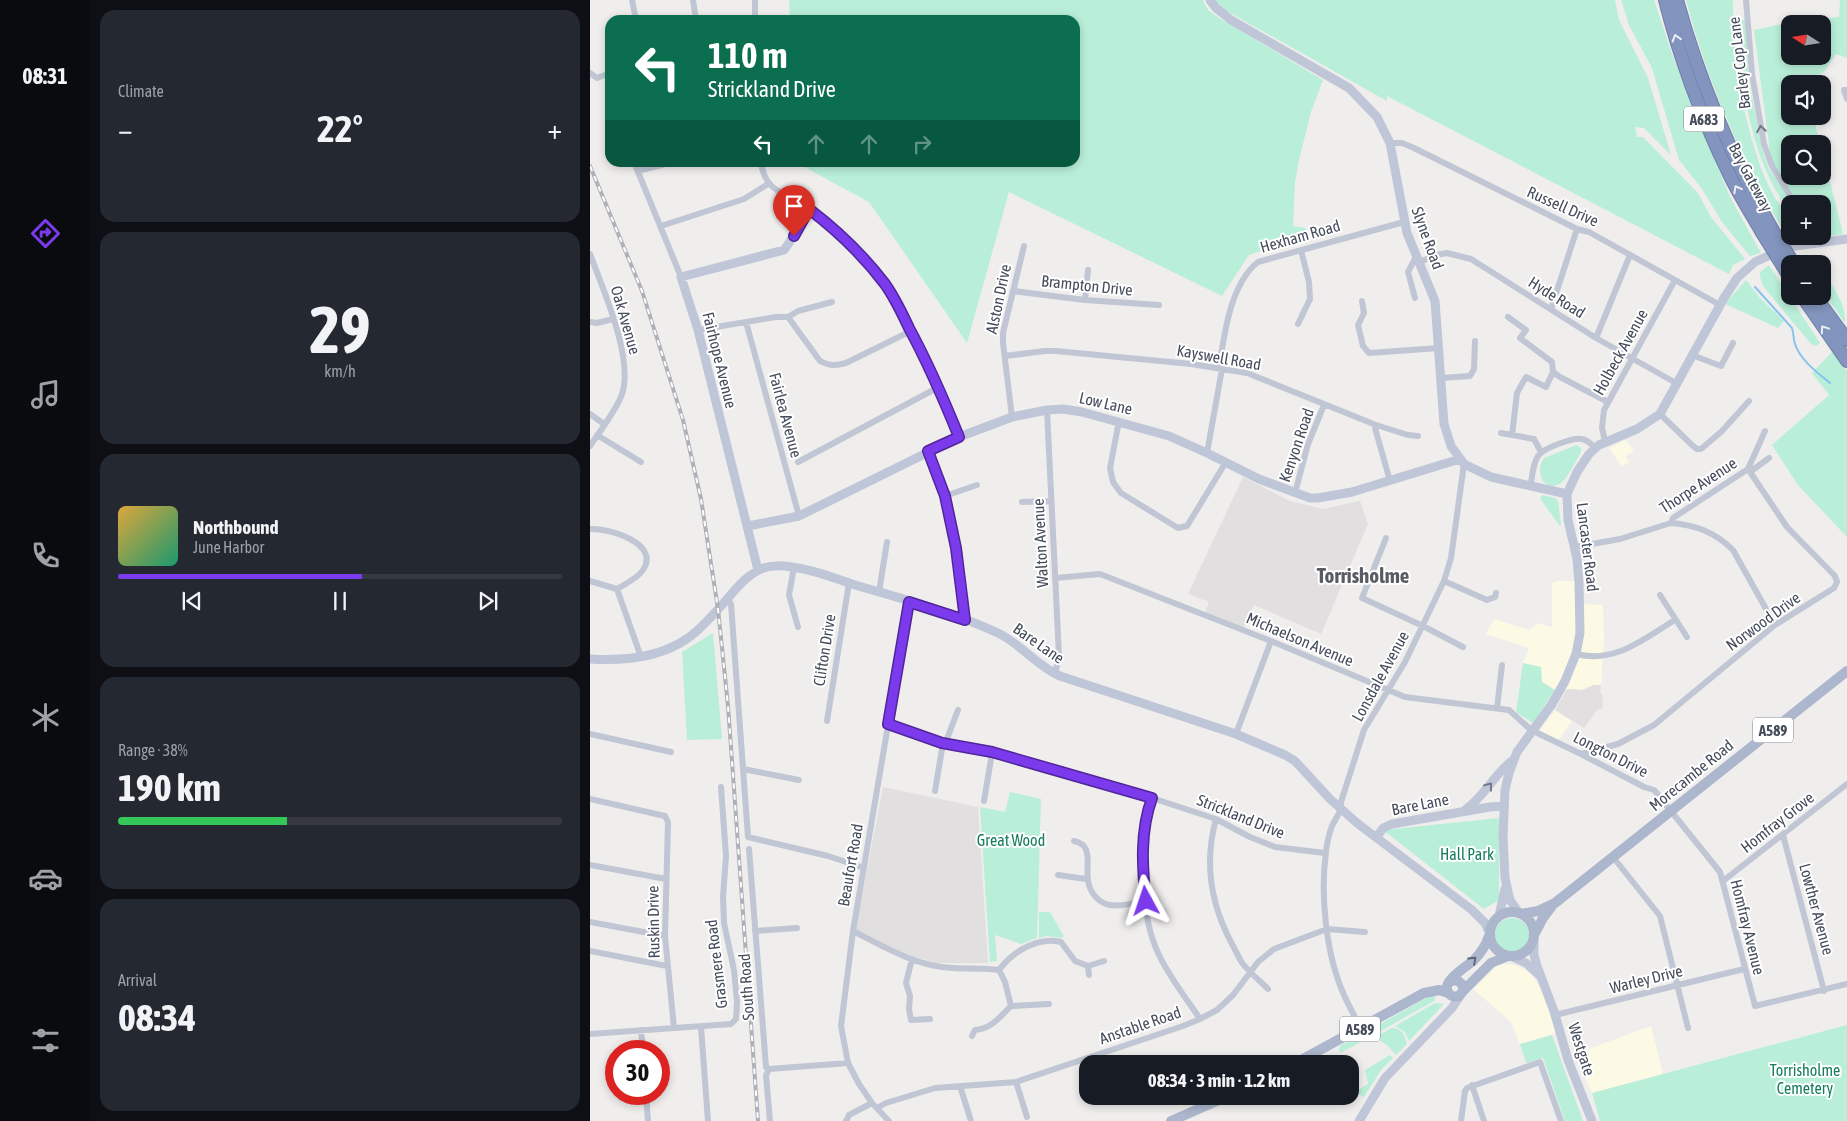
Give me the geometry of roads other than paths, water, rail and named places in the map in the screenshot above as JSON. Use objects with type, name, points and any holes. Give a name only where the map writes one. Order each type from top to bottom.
[{"type":"highway","name":"Bay Gateway","points":[[1665,0],[1684,63],[1704,117],[1730,176],[1766,230],[1787,255]]},
{"type":"highway","name":"Bay Gateway","points":[[1677,0],[1693,54],[1718,119],[1781,260]]},
{"type":"highway","points":[[1808,305],[1847,361]]},
{"type":"highway","points":[[1822,305],[1847,340]]},
{"type":"main road","name":"Morecambe Road","points":[[1534,936],[1542,918],[1555,903],[1847,671]]},
{"type":"main road","name":"Morecambe Road","points":[[1520,914],[1538,911],[1555,903]]},
{"type":"main road","name":"A589","points":[[1311,1055],[1361,1029],[1435,985],[1450,981],[1482,950],[1491,925],[1498,916],[1508,912],[1520,914]]},
{"type":"main road","points":[[1520,914],[1531,923],[1534,936]]},
{"type":"main road","points":[[1489,934],[1491,942],[1497,951],[1509,956]]},
{"type":"main road","name":"A589","points":[[1424,993],[1439,990],[1455,996],[1463,992],[1491,963],[1509,956],[1522,954],[1527,950],[1534,936]]},
{"type":"main road","points":[[1448,993],[1447,987],[1450,981],[1457,980],[1461,981],[1463,985],[1463,992]]},
{"type":"main road","points":[[1171,1121],[1207,1105]]},
{"type":"street","points":[[632,0],[635,15]]},
{"type":"street","points":[[693,0],[695,15]]},
{"type":"street","points":[[755,0],[755,15]]},
{"type":"street","name":"Slyne Road","points":[[1210,0],[1216,8],[1231,20],[1349,88],[1377,117],[1390,143],[1404,222],[1435,302],[1445,430],[1451,446],[1462,462]]},
{"type":"street","name":"Barley Cop Lane","points":[[1746,0],[1752,74],[1764,144],[1772,166],[1790,195]]},
{"type":"street","points":[[590,74],[597,78],[605,75]]},
{"type":"street","points":[[1844,90],[1847,99]]},
{"type":"street","name":"Russell Drive","points":[[1390,143],[1402,143],[1414,148],[1577,229],[1590,232],[1720,304]]},
{"type":"street","name":"Fairhope Avenue","points":[[636,167],[681,277],[698,330],[758,570]]},
{"type":"street","points":[[638,171],[654,167]]},
{"type":"street","points":[[762,167],[768,184],[809,209],[848,241],[886,286],[911,331],[959,437]]},
{"type":"street","points":[[661,226],[744,199],[768,184]]},
{"type":"street","points":[[681,277],[784,250],[809,209]]},
{"type":"street","name":"Hexham Road","points":[[1207,452],[1228,313],[1250,268],[1258,262],[1404,222]]},
{"type":"street","points":[[1551,309],[1577,229]]},
{"type":"street","points":[[1831,240],[1847,239]]},
{"type":"street","points":[[1748,401],[1722,431],[1701,449],[1693,446],[1660,414],[1720,304],[1737,278],[1756,262],[1794,245]]},
{"type":"street","name":"Alston Drive","points":[[1012,417],[1003,332],[1024,246]]},
{"type":"street","points":[[1298,324],[1310,299],[1309,282],[1301,250]]},
{"type":"street","name":"Hyde Road","points":[[1419,259],[1447,253],[1471,260],[1596,338],[1676,383]]},
{"type":"street","name":"Oak Avenue","points":[[590,254],[608,302],[625,359],[626,380],[621,396],[590,446]]},
{"type":"street","points":[[1596,338],[1630,255]]},
{"type":"street","points":[[1415,298],[1408,272],[1419,259]]},
{"type":"street","points":[[1085,300],[1088,270]]},
{"type":"street","name":"Holbeck Avenue","points":[[1605,441],[1602,422],[1608,402],[1675,280]]},
{"type":"street","name":"Brampton Drive","points":[[1013,291],[1085,300],[1159,305]]},
{"type":"street","points":[[1362,301],[1364,313],[1358,325],[1363,346],[1369,353],[1439,348]]},
{"type":"street","points":[[788,318],[798,311],[832,302]]},
{"type":"street","points":[[698,330],[782,316],[792,321],[820,361],[836,366],[846,364],[911,331]]},
{"type":"street","points":[[1508,317],[1526,330],[1520,338],[1552,362],[1553,372],[1546,387],[1526,377],[1517,393],[1512,435]]},
{"type":"street","points":[[590,322],[597,323],[613,319]]},
{"type":"street","name":"Fairlea Avenue","points":[[746,322],[799,516]]},
{"type":"street","points":[[1441,378],[1470,376],[1474,369],[1475,341]]},
{"type":"street","points":[[1692,355],[1721,366],[1734,342]]},
{"type":"street","name":"Kayswell Road","points":[[1005,356],[1056,351],[1191,364],[1256,375],[1324,405],[1376,425],[1408,436],[1418,436]]},
{"type":"street","points":[[1553,372],[1560,378],[1608,402]]},
{"type":"street","points":[[798,462],[937,388]]},
{"type":"street","name":"Kenyon Road","points":[[1294,493],[1308,444],[1324,405]]},
{"type":"street","name":"Low Lane","points":[[748,526],[799,516],[959,437],[1012,417],[1047,410],[1063,409],[1082,412],[1119,421],[1178,440],[1207,452],[1259,479],[1294,493],[1318,498],[1352,492],[1462,462]]},
{"type":"street","name":"Walton Avenue","points":[[1047,410],[1059,656],[1054,674]]},
{"type":"street","points":[[590,414],[604,424]]},
{"type":"street","name":"Lancaster Road","points":[[1498,916],[1504,898],[1504,806],[1507,780],[1513,760],[1531,730],[1552,704],[1566,681],[1576,654],[1580,634],[1581,614],[1577,559],[1568,520],[1567,494],[1580,465],[1595,448],[1605,441],[1638,428],[1660,414]]},
{"type":"street","points":[[1119,421],[1110,468],[1113,482],[1121,493],[1178,528],[1187,526],[1226,462]]},
{"type":"street","points":[[1376,425],[1375,428],[1390,481]]},
{"type":"street","points":[[1749,470],[1765,431]]},
{"type":"street","points":[[1501,433],[1534,439],[1541,452]]},
{"type":"street","points":[[597,435],[641,462]]},
{"type":"street","points":[[1530,487],[1535,462],[1541,452],[1578,439],[1587,441],[1595,448]]},
{"type":"street","points":[[928,451],[945,496],[956,548],[965,620]]},
{"type":"street","name":"Thorpe Avenue","points":[[1575,548],[1620,539],[1670,523],[1673,518],[1769,458]]},
{"type":"street","points":[[1462,462],[1491,477],[1567,494]]},
{"type":"street","name":"Lonsdale Avenue","points":[[1342,810],[1341,802],[1345,786],[1364,730],[1405,662],[1444,581],[1451,558],[1462,462]]},
{"type":"street","name":"Norwood Drive","points":[[1581,754],[1618,744],[1654,724],[1775,625],[1834,588],[1837,582],[1835,576],[1787,527],[1749,470]]},
{"type":"street","points":[[945,496],[977,485]]},
{"type":"street","points":[[1022,502],[1051,501]]},
{"type":"street","points":[[1670,523],[1701,528],[1724,541],[1733,550],[1775,625]]},
{"type":"street","points":[[590,529],[604,529],[619,533],[635,543],[645,554],[646,564],[640,574],[617,589],[590,581]]},
{"type":"street","points":[[1386,538],[1362,598],[1463,647]]},
{"type":"street","points":[[879,592],[887,542]]},
{"type":"street","name":"Bare Lane","points":[[758,570],[777,566],[794,567],[848,582],[965,620],[999,634],[1016,644],[1054,674],[1236,734],[1285,755],[1295,761],[1342,810],[1377,837],[1387,825],[1463,811],[1504,806]]},
{"type":"street","points":[[794,567],[789,595],[798,627]]},
{"type":"street","points":[[590,659],[614,660],[641,657],[668,649],[689,638],[758,570]]},
{"type":"street","name":"Michaelson Avenue","points":[[1055,578],[1100,574],[1271,641],[1387,691],[1405,697],[1509,710],[1531,730]]},
{"type":"street","points":[[1444,581],[1487,600],[1495,597],[1496,593]]},
{"type":"street","name":"Clifton Drive","points":[[826,721],[848,582]]},
{"type":"street","points":[[617,589],[641,657]]},
{"type":"street","points":[[1660,595],[1687,637]]},
{"type":"street","points":[[728,599],[731,604],[748,837],[828,856],[864,868]]},
{"type":"street","name":"Beaufort Road","points":[[889,1121],[859,1084],[848,1062],[841,1026],[853,931],[909,602]]},
{"type":"street","points":[[1576,654],[1598,657],[1615,654],[1675,620]]},
{"type":"street","points":[[1236,734],[1271,641]]},
{"type":"street","points":[[1497,708],[1502,665]]},
{"type":"street","points":[[935,791],[944,744],[958,710]]},
{"type":"street","name":"Strickland Drive","points":[[888,724],[944,744],[992,752],[1152,798],[1216,819],[1275,848],[1325,853]]},
{"type":"street","name":"Longton Drive","points":[[1531,730],[1644,787],[1654,790],[1671,811]]},
{"type":"street","points":[[590,734],[671,752]]},
{"type":"street","points":[[984,801],[992,752]]},
{"type":"street","name":"Bare Lane","points":[[1463,811],[1485,792],[1500,769],[1513,760]]},
{"type":"street","points":[[743,769],[799,780]]},
{"type":"street","name":"Homfray Grove","points":[[1723,881],[1847,784]]},
{"type":"street","name":"Grasmere Road","points":[[590,1034],[731,1024],[736,1019],[737,1002],[734,970],[724,923],[723,896],[726,856],[721,787]]},
{"type":"street","points":[[1152,798],[1144,834],[1143,878],[1151,932],[1158,953],[1169,974],[1200,1019]]},
{"type":"street","name":"Ruskin Drive","points":[[590,799],[665,816],[668,822],[665,936],[674,1028]]},
{"type":"street","points":[[1342,810],[1328,836],[1325,853],[1324,883],[1327,929],[1333,962],[1343,993],[1361,1029]]},
{"type":"street","name":"Homfray Avenue","points":[[1671,811],[1715,866],[1723,881],[1755,1006],[1824,991]]},
{"type":"street","points":[[1216,819],[1212,831],[1210,868],[1215,904],[1225,932],[1243,964],[1268,989]]},
{"type":"street","name":"Lowther Avenue","points":[[1783,835],[1824,991]]},
{"type":"street","points":[[1377,837],[1472,910],[1485,923],[1489,934]]},
{"type":"street","points":[[1074,841],[1082,844],[1085,848],[1086,879],[1097,899],[1112,906],[1146,901]]},
{"type":"street","name":"South Road","points":[[749,849],[766,1067],[769,1069],[766,1075],[770,1121]]},
{"type":"street","points":[[1613,857],[1660,916],[1688,1028]]},
{"type":"street","points":[[590,865],[666,879]]},
{"type":"street","points":[[1058,875],[1086,879]]},
{"type":"street","name":"Lancaster Road","points":[[1505,878],[1510,900],[1520,914]]},
{"type":"street","points":[[1472,910],[1487,916],[1498,916]]},
{"type":"street","points":[[590,922],[665,936]]},
{"type":"street","points":[[755,931],[797,928]]},
{"type":"street","points":[[1327,929],[1365,932]]},
{"type":"street","name":"Anstable Road","points":[[877,1108],[886,1103],[935,1088],[1016,1082],[1200,1019],[1217,1010],[1232,995],[1250,971],[1274,949],[1327,929]]},
{"type":"street","points":[[853,931],[912,959],[934,966],[999,970]]},
{"type":"street","name":"Westgate","points":[[1534,936],[1536,960],[1546,986],[1568,1060],[1592,1121]]},
{"type":"street","points":[[999,970],[1008,959],[1028,946],[1047,941],[1061,942],[1075,961],[1088,966],[1104,961]]},
{"type":"street","points":[[590,951],[667,966]]},
{"type":"street","name":"Westgate","points":[[1509,956],[1528,965],[1538,974],[1546,986]]},
{"type":"street","points":[[912,959],[906,983],[910,996],[909,1009],[911,1020],[930,1019]]},
{"type":"street","points":[[1088,966],[1089,975]]},
{"type":"street","name":"Warley Drive","points":[[1555,1015],[1744,968]]},
{"type":"street","points":[[999,970],[1005,982],[1011,1006]]},
{"type":"street","points":[[1824,991],[1847,984]]},
{"type":"street","points":[[1359,1121],[1385,1078],[1441,1018],[1455,1006],[1463,992]]},
{"type":"street","points":[[1441,1018],[1449,1003],[1448,993]]},
{"type":"street","points":[[973,1030],[983,1030],[990,1026],[1011,1006],[1049,1004]]},
{"type":"street","points":[[701,1026],[708,1121]]},
{"type":"street","points":[[641,1030],[642,1040]]},
{"type":"street","points":[[769,1069],[848,1062]]},
{"type":"street","points":[[1461,1121],[1465,1091],[1472,1085],[1540,1062],[1561,1121]]},
{"type":"street","points":[[1016,1082],[1027,1117]]},
{"type":"street","points":[[1472,1085],[1484,1121]]},
{"type":"street","points":[[960,1086],[971,1121]]},
{"type":"street","points":[[846,1121],[850,1115],[872,1102]]},
{"type":"street","points":[[647,1105],[648,1121]]},
{"type":"waterway","points":[[1755,287],[1792,328],[1797,350],[1810,366],[1830,383]]},
{"type":"railway","points":[[590,166],[642,291],[683,420],[701,499],[718,609],[728,706],[758,1121]]},
{"type":"district","name":"Torrisholme","points":[[1363,575]]},
{"type":"park label","name":"Great Wood","points":[[1011,840]]},
{"type":"park label","name":"Hall Park","points":[[1467,854]]},
{"type":"park label","name":"Torrisholme Cemetery","points":[[1805,1079]]}]
